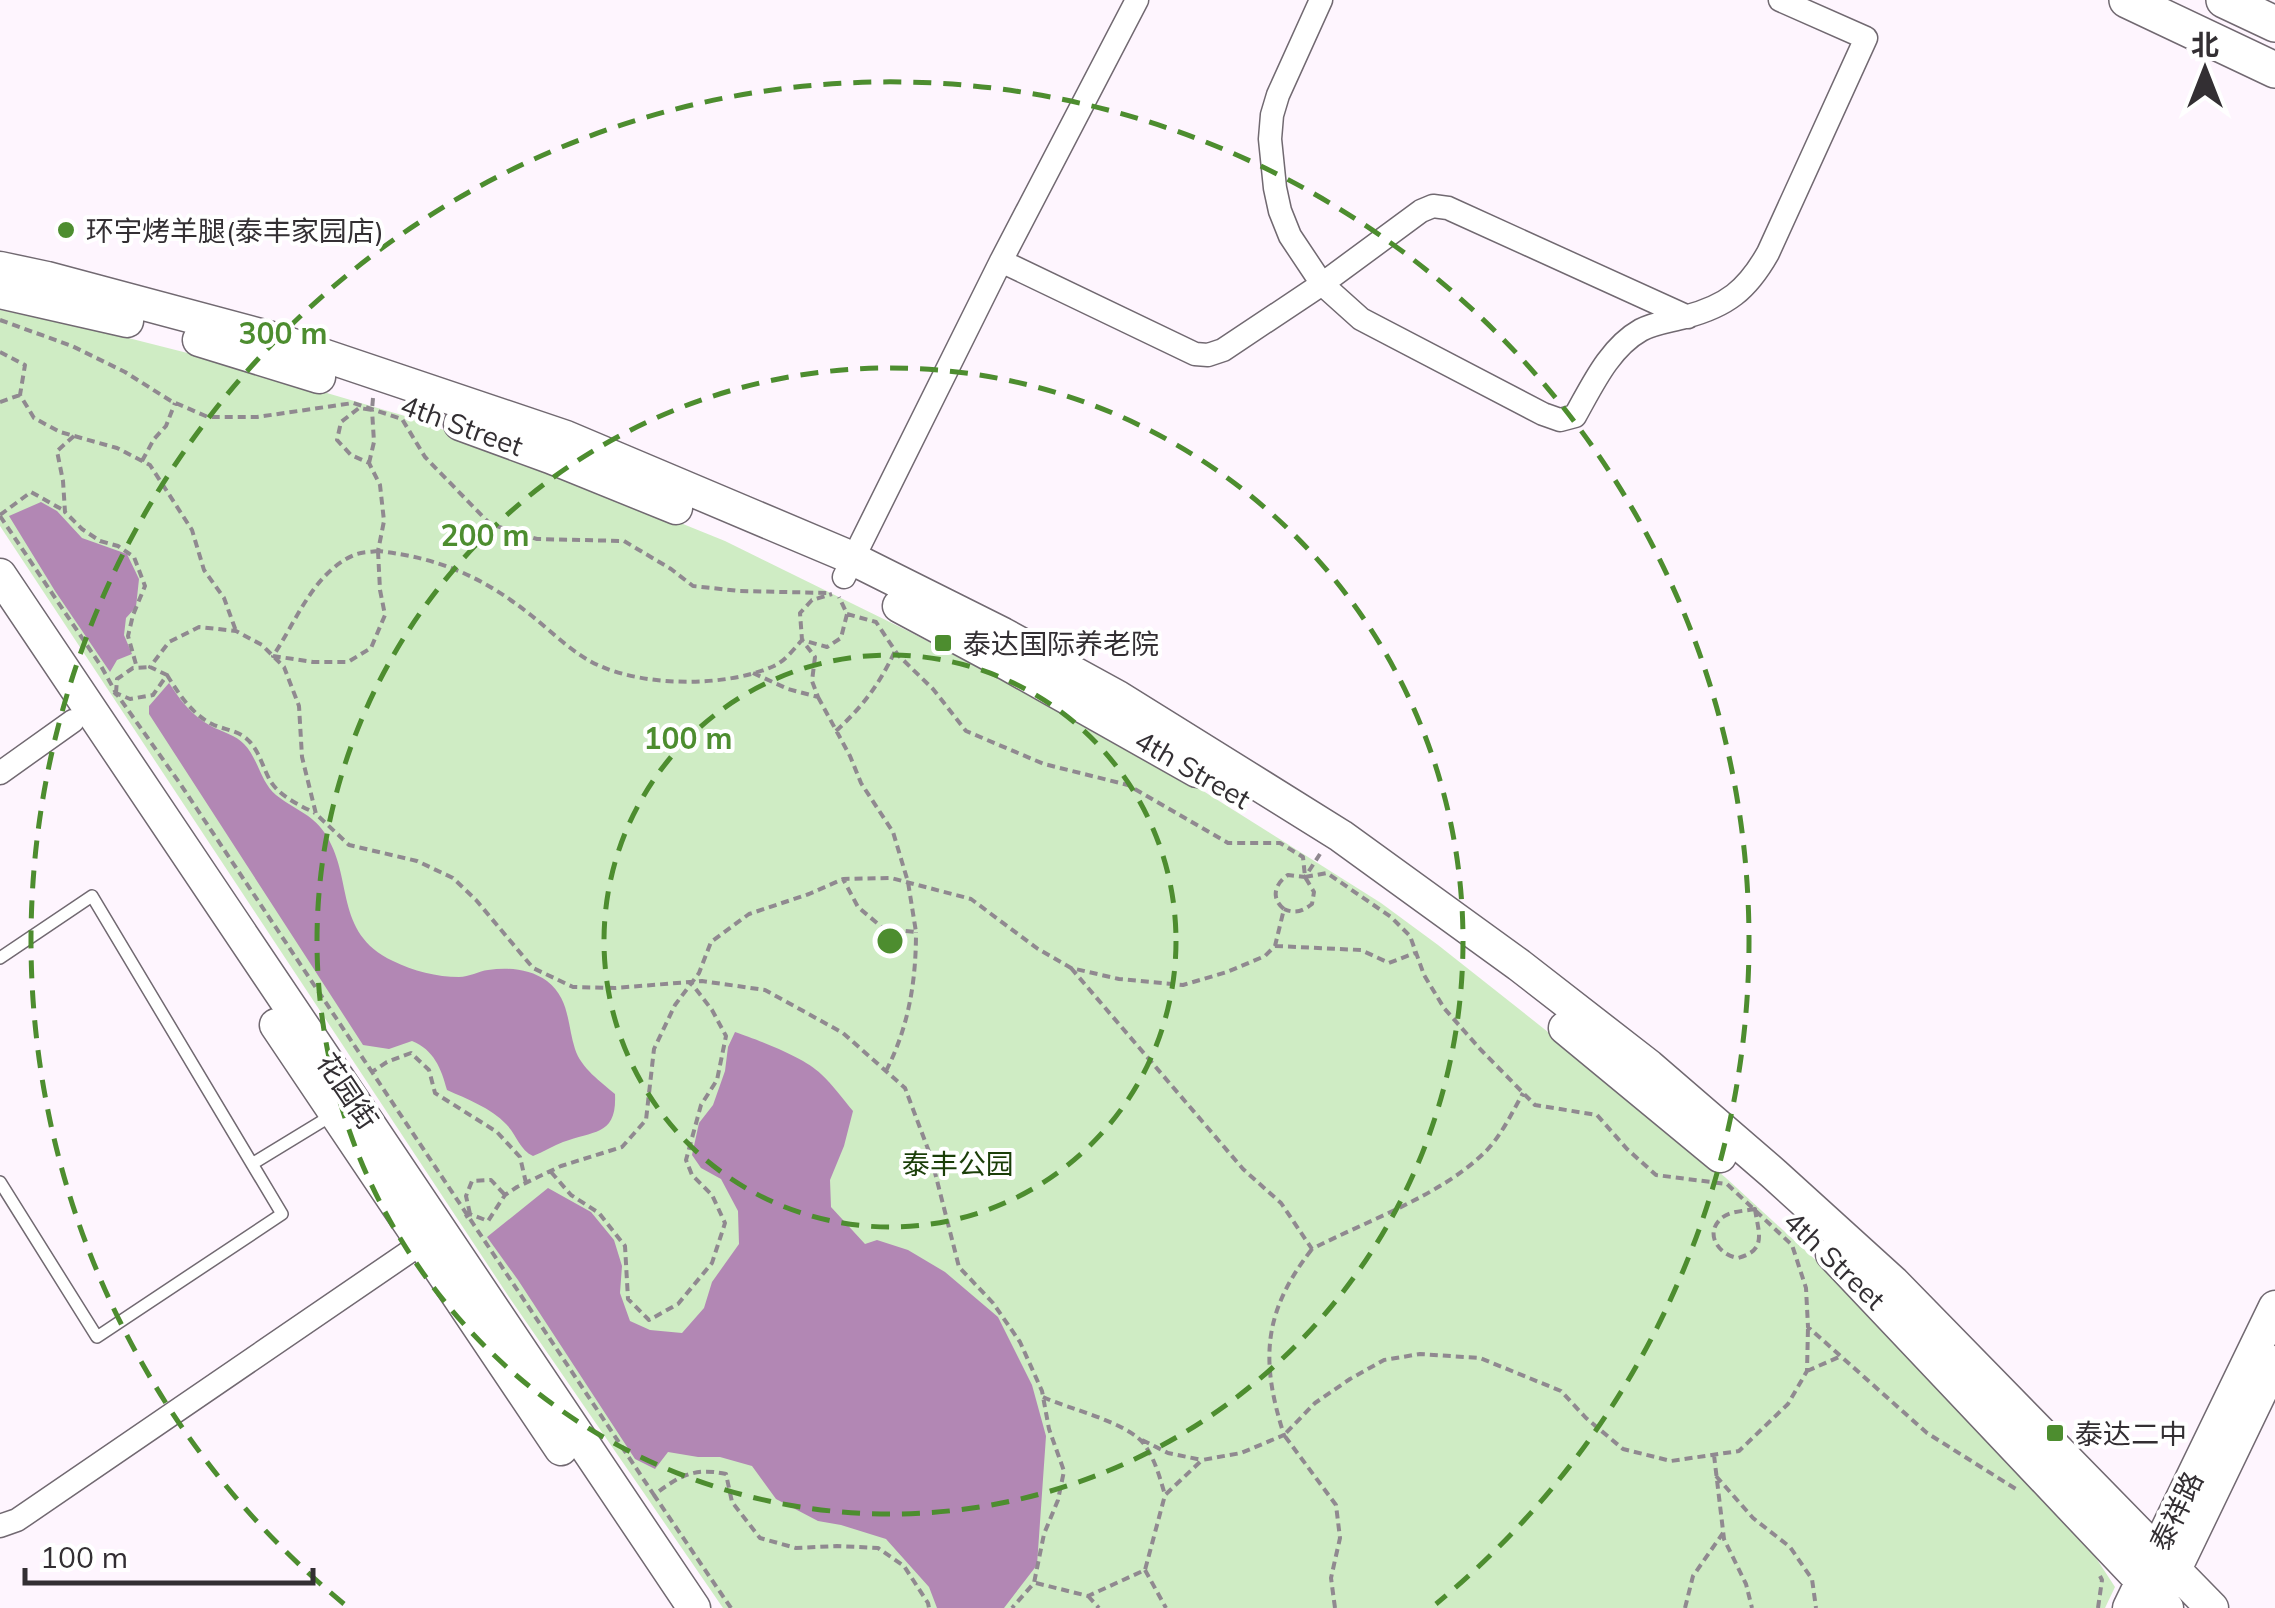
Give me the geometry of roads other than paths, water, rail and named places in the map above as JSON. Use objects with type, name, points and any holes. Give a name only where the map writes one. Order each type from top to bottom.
[{"type":"main road","points":[[2127,0],[2275,70]]},
{"type":"main road","points":[[2224,0],[2275,24]]},
{"type":"street","points":[[844,576],[1137,0]]},
{"type":"street","points":[[1320,0],[1272,115],[1272,167],[1280,211],[1295,246],[1322,284],[1361,319],[1560,420],[1575,416],[1602,368],[1640,330],[1722,304],[1738,294],[1768,253],[1866,38],[1780,0]]},
{"type":"street","points":[[1001,262],[1195,354],[1208,356],[1223,350],[1433,206],[1448,208],[1688,317]]},
{"type":"street","name":"4th Street","points":[[0,268],[275,339],[566,436],[844,576],[1243,797],[1518,988],[1767,1194],[1842,1263],[2151,1601]]},
{"type":"street","name":"4th Street","points":[[0,292],[153,326],[550,457],[844,576],[1003,634],[1118,696],[1341,836],[1649,1066],[1892,1282],[2212,1608]]},
{"type":"street","name":"花园街","points":[[0,574],[451,1226],[694,1608]]},
{"type":"street","name":"花园街","points":[[0,608],[94,708],[335,1113],[451,1226],[668,1608]]},
{"type":"street","points":[[0,773],[94,708]]},
{"type":"street","points":[[0,1526],[17,1520],[451,1226]]},
{"type":"street","name":"泰祥路","points":[[2151,1601],[2275,1306]]},
{"type":"street","name":"泰祥路","points":[[2165,1561],[2275,1362]]},
{"type":"lane","points":[[0,958],[92,896],[282,1214],[97,1336],[0,1182]]},
{"type":"lane","points":[[252,1164],[335,1113]]},
{"type":"place","name":"环宇烤羊腿(泰丰家园店)","points":[[66,230]]},
{"type":"place","name":"泰达国际养老院","points":[[943,643]]},
{"type":"place","name":"泰达二中","points":[[2055,1433]]},
{"type":"park label","name":"泰丰公园","points":[[958,1163]]}]
